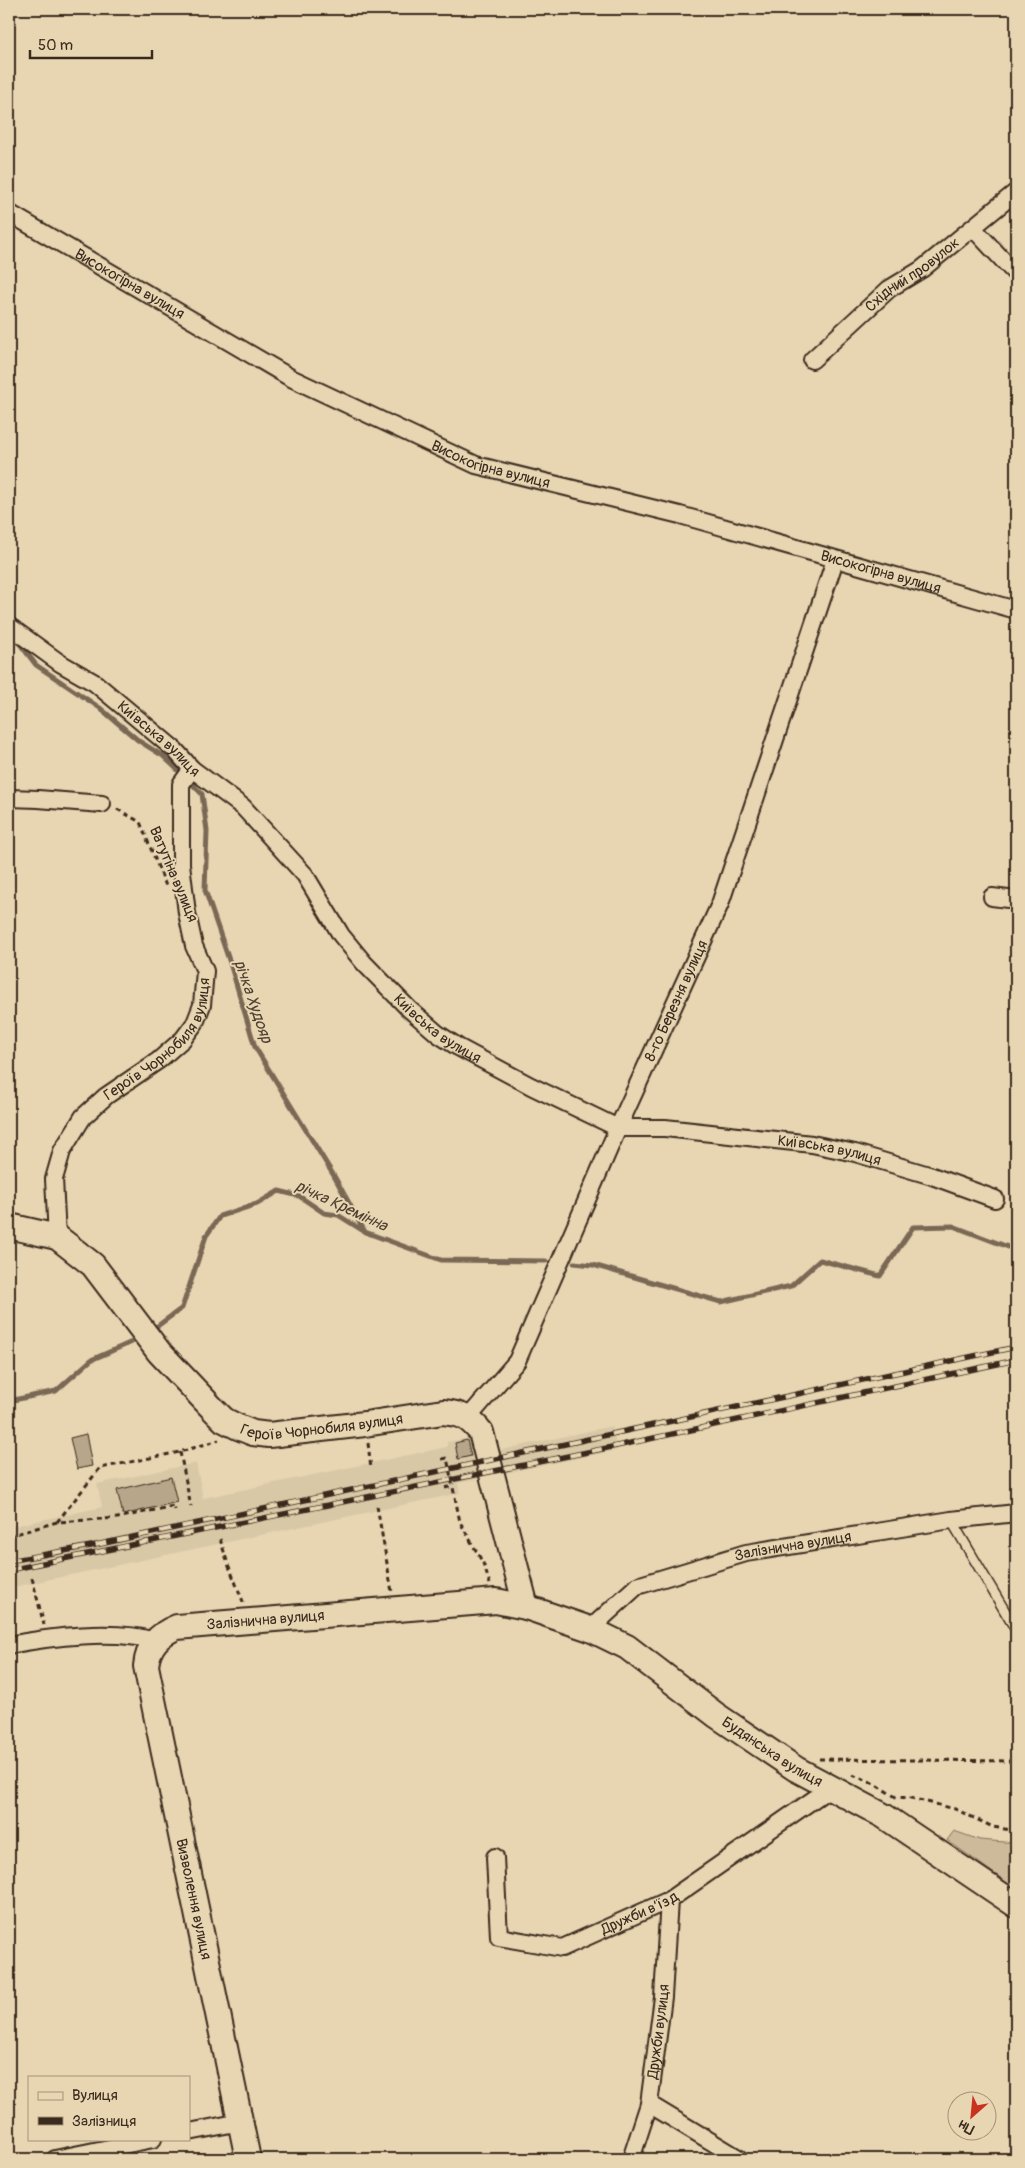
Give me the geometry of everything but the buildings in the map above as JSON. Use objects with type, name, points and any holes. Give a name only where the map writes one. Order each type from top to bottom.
[{"type":"street","name":"Східний провулок","points":[[812,360],[890,288],[922,269],[1016,192]]},
{"type":"street","name":"Високогірна вулиця","points":[[9,213],[291,378],[476,465],[680,515],[1016,610]]},
{"type":"street","points":[[973,228],[1016,274]]},
{"type":"street","name":"8-го Березня вулиця","points":[[468,1418],[518,1361],[618,1128],[720,904],[835,560]]},
{"type":"street","name":"Київська вулиця","points":[[9,626],[60,663],[95,683],[175,750],[192,768],[243,807],[305,875],[341,935],[364,964],[409,1009],[438,1034],[458,1048],[618,1128],[665,1128],[812,1144],[855,1153],[915,1171],[995,1199]]},
{"type":"street","name":"Героїв Чорнобиля вулиця","points":[[56,1237],[54,1179],[62,1151],[83,1117],[106,1096],[159,1060],[182,1039],[195,1023],[202,1005],[205,992],[205,971],[194,946],[181,864],[181,784],[192,768]]},
{"type":"street","points":[[9,798],[38,798],[102,804]]},
{"type":"street","points":[[992,897],[1016,900]]},
{"type":"street","name":"Героїв Чорнобиля вулиця","points":[[9,1226],[56,1237],[93,1265],[160,1352],[224,1420],[238,1428],[253,1433],[269,1435],[443,1412],[456,1413],[468,1418]]},
{"type":"street","points":[[468,1418],[481,1432],[526,1607]]},
{"type":"street","name":"Залізнична вулиця","points":[[590,1629],[637,1586],[746,1553],[951,1520],[1016,1513]]},
{"type":"street","name":"Залізнична вулиця","points":[[156,1641],[164,1634],[177,1628],[496,1601],[526,1607]]},
{"type":"street","name":"Будянська вулиця","points":[[526,1607],[590,1629],[627,1647],[716,1715],[796,1769],[839,1781],[884,1816],[1016,1906]]},
{"type":"street","points":[[9,1645],[47,1637],[125,1636],[156,1641]]},
{"type":"street","name":"Визволення вулиця","points":[[156,1641],[148,1653],[146,1666],[248,2159]]},
{"type":"street","name":"Дружби в’їзд","points":[[495,1857],[499,1937],[562,1948],[669,1900],[839,1781]]},
{"type":"street","name":"Дружби вулиця","points":[[631,2159],[649,2104],[663,1997],[669,1900]]},
{"type":"street","points":[[649,2104],[740,2159]]},
{"type":"street","points":[[190,2132],[241,2122]]},
{"type":"street","points":[[54,2159],[148,2140]]},
{"type":"lane","points":[[951,1520],[1016,1630]]},
{"type":"path","name":"Ватутіна вулиця","points":[[102,804],[124,811],[140,822],[168,891]]},
{"type":"path","points":[[57,1522],[100,1468],[180,1452],[190,1507]]},
{"type":"path","points":[[442,1459],[447,1458],[460,1522],[483,1563],[496,1601]]},
{"type":"path","points":[[371,1459],[371,1469]]},
{"type":"path","points":[[444,1488],[453,1486]]},
{"type":"path","points":[[9,1536],[57,1522],[118,1518],[174,1506],[175,1510]]},
{"type":"path","points":[[376,1506],[395,1609]]},
{"type":"path","points":[[220,1538],[251,1622]]},
{"type":"path","points":[[32,1578],[47,1637]]},
{"type":"path","points":[[814,1759],[1016,1761]]},
{"type":"path","points":[[839,1781],[869,1780],[896,1797],[911,1798],[955,1809],[992,1826],[1016,1831]]},
{"type":"shaded area","points":[[612,1426],[617,1450],[458,1483],[460,1493],[9,1588],[9,1527],[102,1507],[97,1484],[196,1463],[203,1498],[447,1447],[447,1442],[469,1438],[473,1456]]},
{"type":"shaded area","points":[[954,1831],[980,1840],[1016,1843],[1016,1889],[947,1840]]},
{"type":"waterway","name":"річка Худояр","points":[[9,637],[20,644],[36,665],[100,708],[139,741],[163,756],[181,773]]},
{"type":"waterway","name":"річка Худояр","points":[[193,785],[202,794],[207,831],[205,890],[230,963],[255,1047],[334,1176],[365,1232]]},
{"type":"waterway","name":"річка Кремінна","points":[[152,1330],[182,1308],[206,1236],[220,1216],[257,1204],[279,1191],[299,1196],[324,1213],[338,1215],[365,1232],[441,1260],[546,1261]]},
{"type":"waterway","name":"річка Кремінна","points":[[574,1263],[593,1265],[721,1302],[791,1286],[820,1260],[880,1276],[913,1227],[953,1226],[1016,1250]]},
{"type":"waterway","name":"річка Кремінна","points":[[9,1401],[56,1391],[91,1360],[141,1338]]},
{"type":"railway","points":[[9,1561],[91,1546],[1016,1347]]},
{"type":"railway","points":[[9,1570],[612,1447],[1016,1360]]}]
